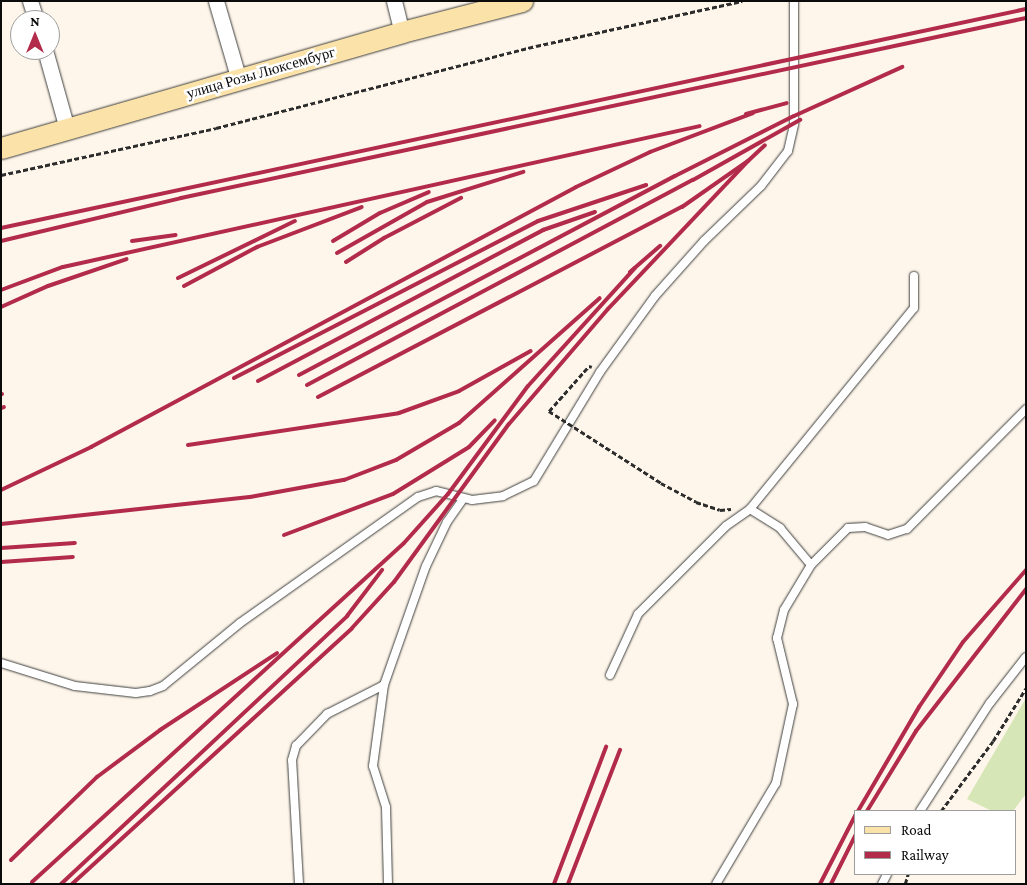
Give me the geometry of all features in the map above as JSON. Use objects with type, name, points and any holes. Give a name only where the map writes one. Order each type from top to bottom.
[{"type":"street","points":[[216,1],[239,80]]},
{"type":"street","points":[[394,1],[402,32]]},
{"type":"street","name":"улица Розы Люксембург","points":[[1,148],[402,32],[522,1]]},
{"type":"street","points":[[48,60],[67,129]]},
{"type":"lane","points":[[1,663],[76,686],[136,693],[150,691],[163,686],[240,623],[418,497],[436,491],[464,498],[503,496],[534,481],[600,372],[655,296],[704,241],[762,186],[788,151],[794,124],[794,1]]},
{"type":"lane","points":[[610,675],[638,614],[726,526],[750,509],[914,308],[914,276]]},
{"type":"lane","points":[[716,884],[776,783],[793,704],[777,638],[784,610],[811,565],[848,528],[865,527],[888,535],[908,529],[1026,409]]},
{"type":"lane","points":[[388,884],[386,807],[374,766],[384,685],[426,566],[447,522],[464,498]]},
{"type":"lane","points":[[750,509],[780,528],[811,565]]},
{"type":"lane","points":[[921,810],[990,703],[1026,657]]},
{"type":"lane","points":[[299,884],[292,760],[296,746],[327,714],[384,685]]},
{"type":"path","points":[[1,175],[216,128],[536,46],[742,1]]},
{"type":"path","points":[[589,366],[549,411],[661,484],[720,510],[750,509]]},
{"type":"path","points":[[942,810],[993,741],[1026,688]]},
{"type":"green space","points":[[1026,698],[1026,794],[1014,810],[990,810],[967,799]]},
{"type":"railway","points":[[1,228],[1026,9]]},
{"type":"railway","points":[[1,241],[181,198],[1026,18]]},
{"type":"railway","points":[[299,375],[675,176],[794,116],[902,67]]},
{"type":"railway","points":[[746,114],[787,103]]},
{"type":"railway","points":[[1,490],[91,447],[576,187],[650,152],[753,113]]},
{"type":"railway","points":[[307,385],[693,180],[800,120]]},
{"type":"railway","points":[[1,290],[63,267],[700,126]]},
{"type":"railway","points":[[318,397],[682,207],[748,161],[765,145]]},
{"type":"railway","points":[[72,884],[352,628],[394,582],[509,424],[608,309],[748,161]]},
{"type":"railway","points":[[337,253],[427,202],[523,172]]},
{"type":"railway","points":[[234,378],[538,221],[646,185]]},
{"type":"railway","points":[[333,241],[380,213],[429,192]]},
{"type":"railway","points":[[346,262],[384,238],[461,198]]},
{"type":"railway","points":[[184,286],[257,247],[362,207]]},
{"type":"railway","points":[[258,381],[543,230],[595,212]]},
{"type":"railway","points":[[178,278],[295,221]]},
{"type":"railway","points":[[132,241],[176,235]]},
{"type":"railway","points":[[630,272],[660,246]]},
{"type":"railway","points":[[1,307],[48,286],[127,259]]},
{"type":"railway","points":[[32,882],[404,543],[448,494],[528,386],[635,268]]},
{"type":"railway","points":[[1,524],[250,497],[344,480],[396,460],[459,423],[600,298]]},
{"type":"railway","points":[[188,445],[399,413],[459,391],[531,351]]},
{"type":"railway","points":[[284,535],[393,494],[469,447],[495,420]]},
{"type":"railway","points":[[1,548],[75,543]]},
{"type":"railway","points":[[1,562],[73,557]]},
{"type":"railway","points":[[61,884],[347,616],[382,570]]},
{"type":"railway","points":[[859,810],[919,707],[963,642],[1026,570]]},
{"type":"railway","points":[[868,810],[916,731],[1026,589]]},
{"type":"railway","points":[[11,860],[97,777],[160,730],[277,653]]},
{"type":"railway","points":[[554,884],[606,747]]},
{"type":"railway","points":[[568,884],[620,750]]},
{"type":"railway","points":[[820,884],[854,818]]},
{"type":"railway","points":[[831,884],[854,838]]}]
